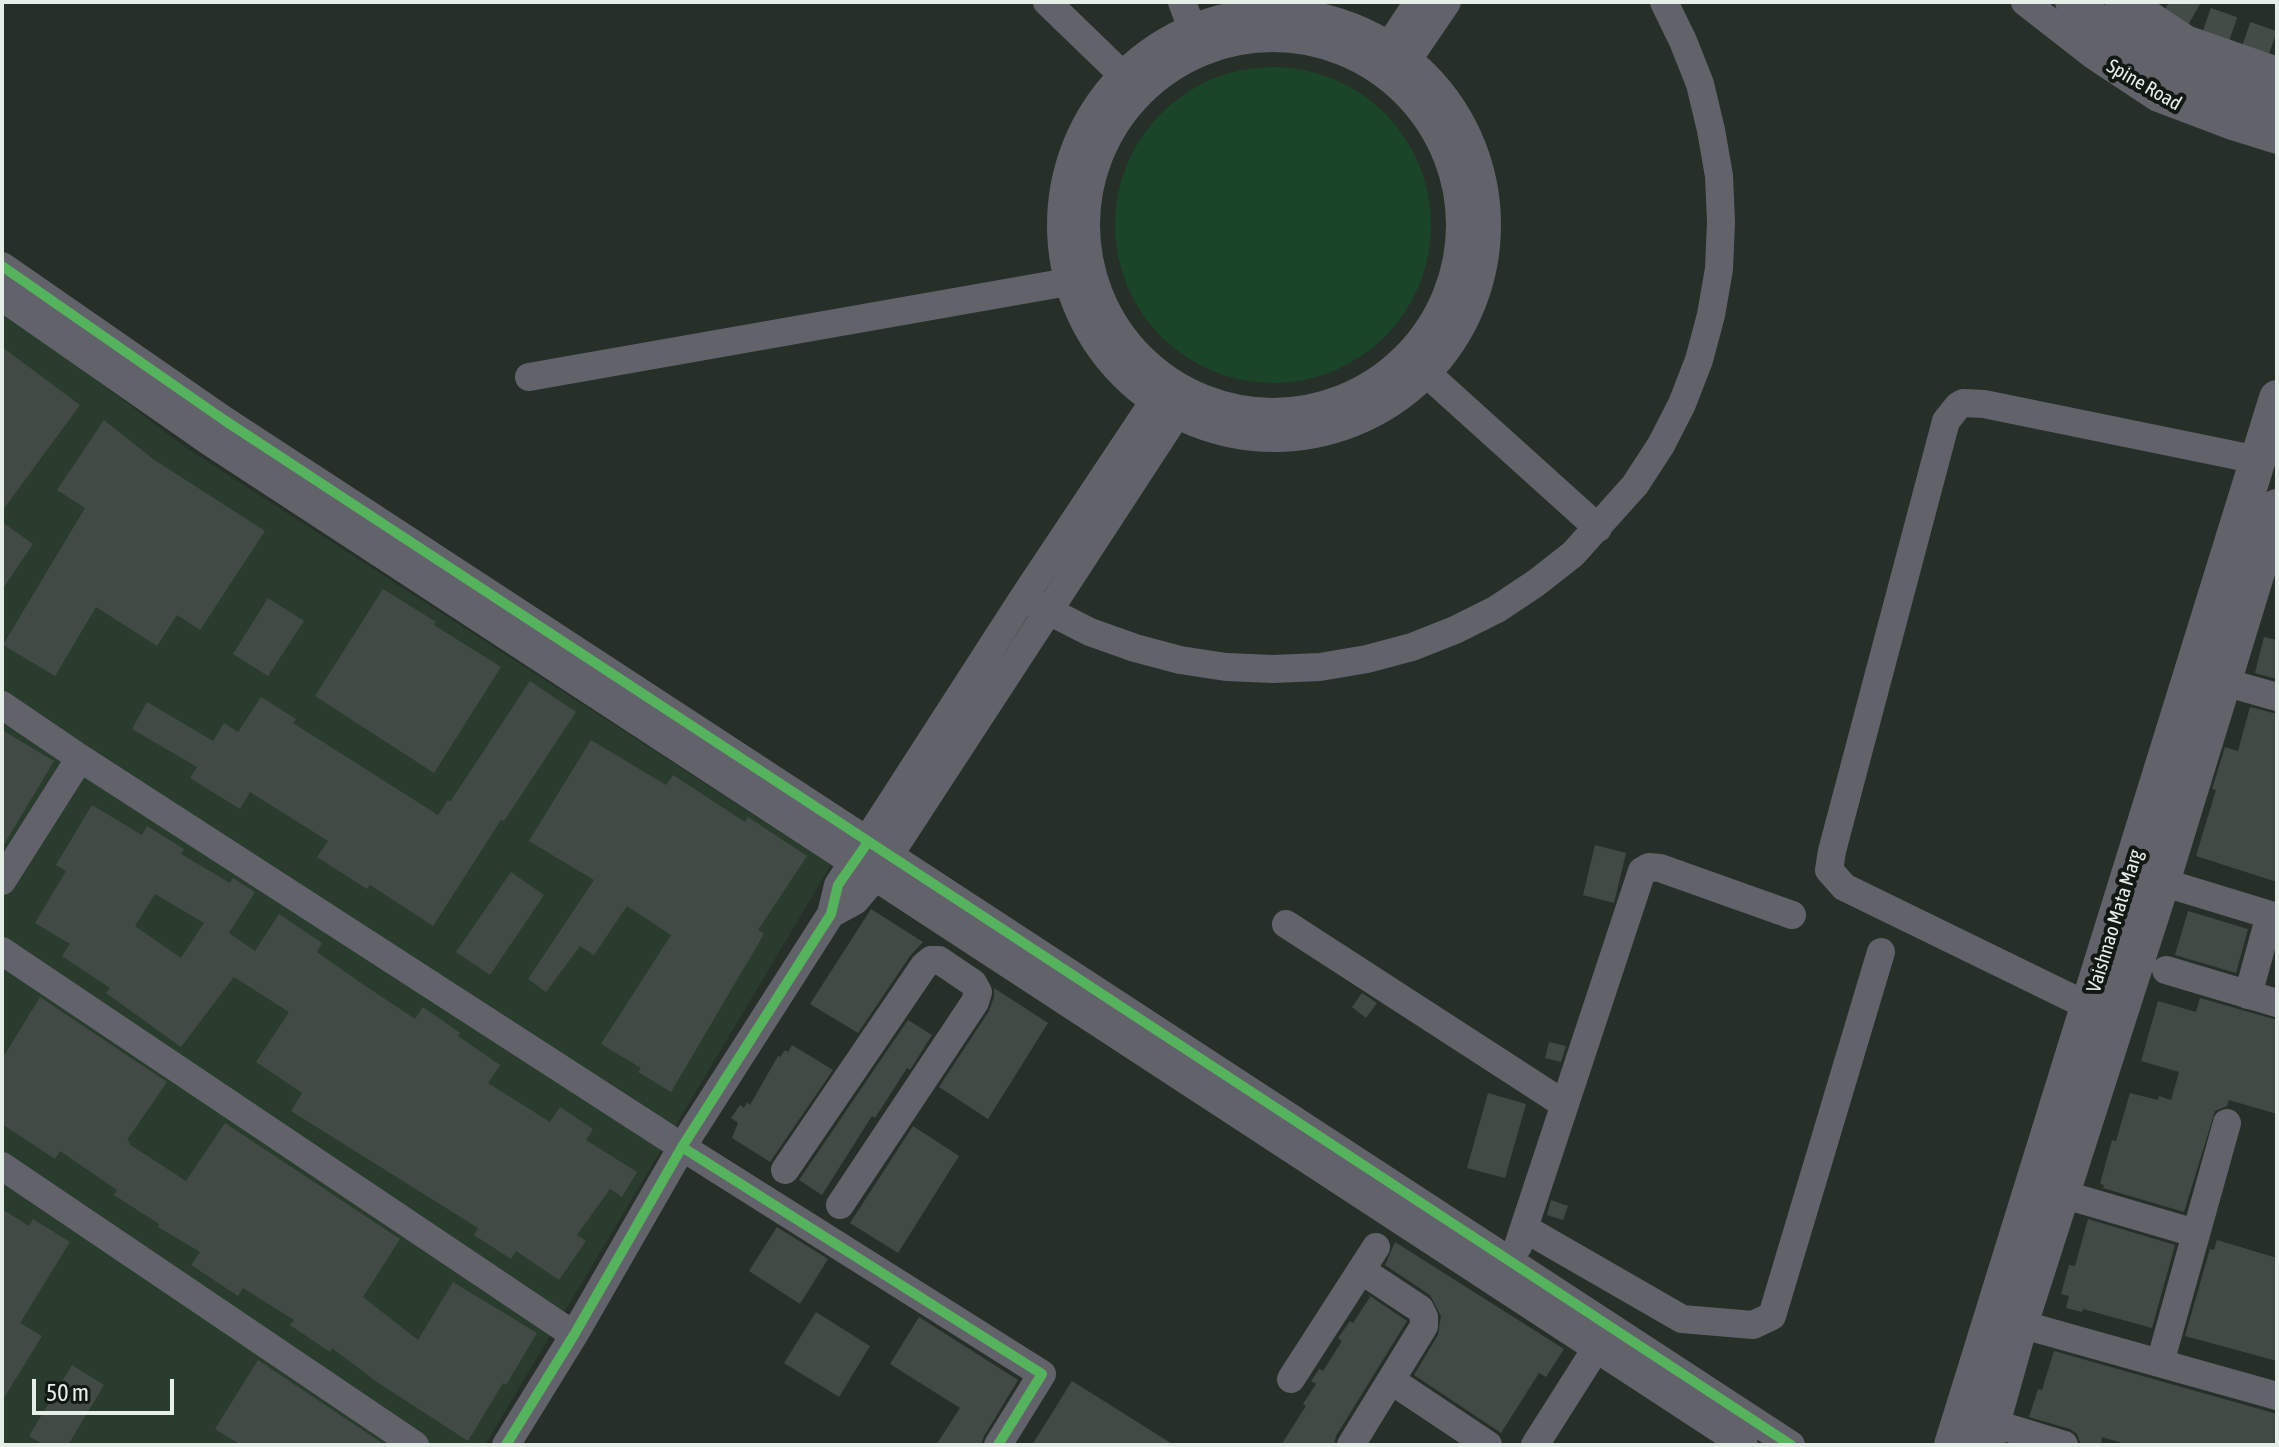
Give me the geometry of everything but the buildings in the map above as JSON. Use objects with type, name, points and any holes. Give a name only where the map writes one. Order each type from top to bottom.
[{"type":"main road","name":"Spine Road","points":[[2073,2],[2115,37],[2163,67],[2198,84],[2277,110]]},
{"type":"main road","points":[[2123,2],[2185,43],[2277,75]]},
{"type":"main road","name":"Vaishnao Mata Marg","points":[[1989,1434],[2020,1324],[2224,682],[2265,529],[2258,460],[2277,398]]},
{"type":"main road","name":"Vaishnao Mata Marg","points":[[1952,1445],[2088,1006],[2265,529]]},
{"type":"street","points":[[1047,2],[1132,84]]},
{"type":"street","points":[[1182,2],[1192,29]]},
{"type":"street","points":[[1392,64],[1418,2]]},
{"type":"street","points":[[1392,64],[1447,2]]},
{"type":"street","points":[[1023,598],[1090,632],[1180,660],[1226,667],[1320,667],[1412,647],[1455,630],[1497,609],[1573,554],[1635,485],[1661,445],[1682,404],[1699,360],[1719,269],[1720,207],[1711,130],[1700,84],[1664,2]]},
{"type":"street","name":"Spine Road","points":[[2025,2],[2093,55],[2158,98],[2277,140]]},
{"type":"street","points":[[1173,396],[1121,333],[1104,305],[1093,275],[1087,243],[1086,210],[1091,178],[1102,147],[1118,119],[1132,84],[1149,52],[1192,29],[1216,20],[1252,13],[1290,13],[1326,19],[1447,101],[1466,133],[1478,163],[1486,204],[1486,242],[1468,313],[1450,345],[1417,365],[1398,398],[1366,417],[1331,429],[1295,436],[1257,437],[1221,431],[1173,396],[1120,372],[1098,344],[1080,312],[1068,282],[1061,245],[1061,221],[1066,168],[1097,104],[1132,84],[1164,73],[1192,56],[1223,45],[1255,39],[1288,39],[1320,44],[1392,64]]},
{"type":"street","points":[[2,266],[872,860],[976,943],[1604,1337],[1791,1445]]},
{"type":"street","points":[[529,377],[1068,282]]},
{"type":"street","points":[[2,297],[210,442],[1513,1262],[1744,1445]]},
{"type":"street","points":[[1417,365],[1598,528]]},
{"type":"street","points":[[872,860],[1023,598],[1173,396]]},
{"type":"street","points":[[506,1445],[574,1335],[682,1147],[831,914],[838,885],[872,860],[1048,611],[1173,396]]},
{"type":"street","points":[[2088,1006],[1844,887],[1829,870],[1946,421],[1963,403],[1984,404],[2258,460]]},
{"type":"street","points":[[2224,682],[2277,697]]},
{"type":"street","points":[[2,705],[682,1147],[1042,1374],[998,1445]]},
{"type":"street","points":[[2,881],[80,758]]},
{"type":"street","points":[[1513,1262],[1642,871],[1649,867],[1660,868],[1792,915]]},
{"type":"street","points":[[2162,882],[2273,916],[2248,995]]},
{"type":"street","points":[[1286,924],[1564,1104]]},
{"type":"street","points":[[958,972],[976,943]]},
{"type":"street","points":[[2,951],[574,1335]]},
{"type":"street","points":[[1524,1228],[1682,1319],[1753,1325],[1772,1316],[1881,952]]},
{"type":"street","points":[[785,1170],[924,966],[931,960],[939,960],[958,972],[973,983],[978,992],[975,1002],[840,1205]]},
{"type":"street","points":[[2166,970],[2277,1003]]},
{"type":"street","points":[[2160,1363],[2227,1123]]},
{"type":"street","points":[[2,1166],[415,1445]]},
{"type":"street","points":[[2062,1194],[2195,1233]]},
{"type":"street","points":[[1291,1379],[1369,1259],[1420,1309],[1424,1326],[1351,1445]]},
{"type":"street","points":[[2020,1324],[2277,1396]]},
{"type":"street","points":[[1535,1445],[1604,1337]]},
{"type":"street","points":[[1392,1381],[1488,1445]]},
{"type":"street","points":[[1989,1434],[2064,1445]]},
{"type":"shaded area","points":[[2,309],[188,449],[831,865],[485,1445],[2,1445]]},
{"type":"green space","points":[[1257,67],[1289,67],[1319,73],[1348,85],[1385,113],[1405,137],[1419,164],[1431,209],[1431,241],[1419,286],[1405,313],[1385,337],[1348,365],[1319,377],[1289,383],[1257,383],[1227,377],[1198,365],[1161,337],[1141,313],[1121,271],[1115,241],[1115,209],[1121,179],[1133,150],[1161,113],[1185,93],[1227,73]]},
{"type":"tunnel","points":[[2169,2],[2197,18],[2277,46]]},
{"type":"cycle path","points":[[2,266],[224,420],[1791,1445]]},
{"type":"cycle path","points":[[506,1445],[574,1335],[682,1147],[831,914],[838,885],[868,842]]},
{"type":"cycle path","points":[[682,1147],[1042,1374],[998,1445]]}]
